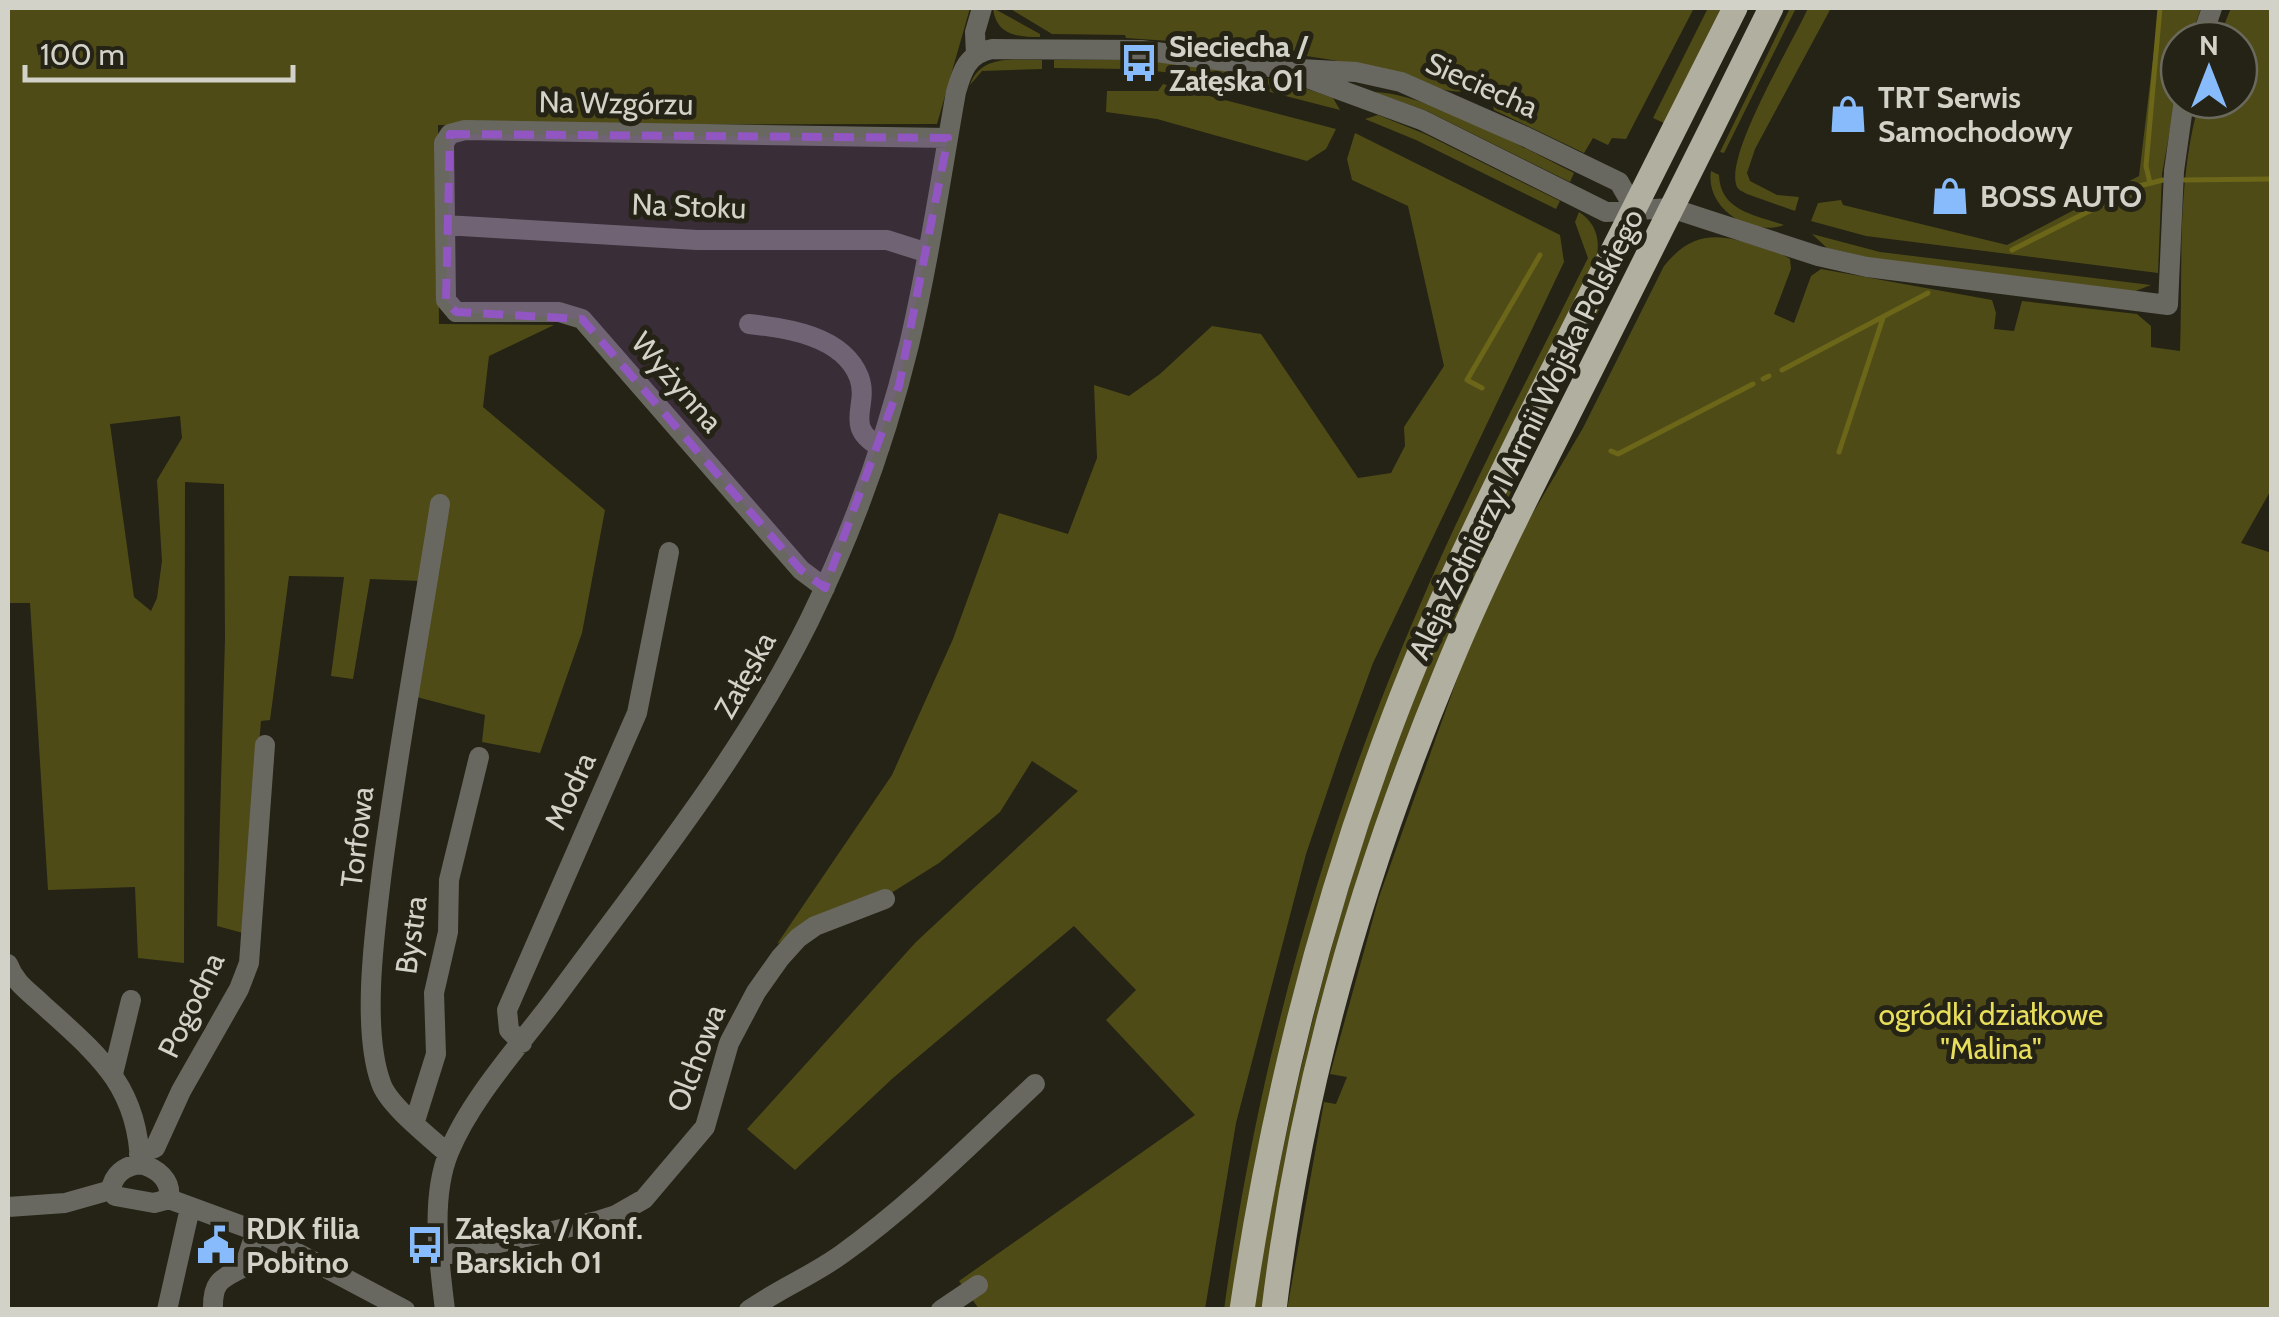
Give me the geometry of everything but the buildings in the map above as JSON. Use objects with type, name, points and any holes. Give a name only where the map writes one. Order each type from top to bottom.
[{"type":"main road","name":"Aleja Żołnierzy I Armii Wojska Polskiego","points":[[1242,1310],[1270,1144],[1290,1054],[1327,915],[1370,780],[1470,538],[1734,8]]},
{"type":"main road","name":"Aleja Żołnierzy I Armii Wojska Polskiego","points":[[1274,1310],[1296,1175],[1325,1044],[1359,916],[1420,738],[1493,565],[1771,8]]},
{"type":"street","name":"Załęska","points":[[445,1310],[440,1192],[448,1154],[475,1107],[715,783],[766,702],[825,588],[880,447],[909,345],[962,70],[976,55],[975,32],[982,8]]},
{"type":"street","name":"Sieciecha","points":[[976,55],[992,49],[1141,50],[1283,69],[1356,72],[1411,86],[1619,182],[1634,208]]},
{"type":"street","name":"Sieciecha","points":[[1283,69],[1422,120],[1606,212],[1671,208],[1818,256],[1868,268],[2168,305],[2174,171],[2181,120]]},
{"type":"street","name":"Na Wzgórzu","points":[[446,300],[444,143],[450,134],[465,130],[948,138]]},
{"type":"street","name":"Na Stoku","points":[[445,225],[548,228],[697,240],[887,240],[928,253]]},
{"type":"street","name":"Wyżynna","points":[[446,300],[456,312],[559,312],[582,320],[801,570],[825,588]]},
{"type":"street","points":[[749,324],[795,330],[848,358],[861,385],[860,430],[880,447]]},
{"type":"street","name":"Torfowa","points":[[440,504],[395,778],[372,979],[381,1084],[448,1154]]},
{"type":"street","name":"Modra","points":[[522,1043],[509,1030],[507,1010],[637,713],[669,552]]},
{"type":"street","name":"Pogodna","points":[[112,1190],[116,1176],[156,1148],[182,1092],[239,990],[248,963],[265,746]]},
{"type":"street","name":"Bystra","points":[[415,1121],[436,1054],[434,993],[448,932],[449,880],[479,757]]},
{"type":"street","name":"Olchowa","points":[[441,1256],[597,1221],[644,1199],[705,1127],[729,1043],[756,992],[780,958],[815,926],[885,899]]},
{"type":"street","points":[[10,976],[113,1074],[132,1110],[139,1159],[163,1177],[169,1199]]},
{"type":"street","points":[[113,1074],[131,1000]]},
{"type":"street","points":[[749,1310],[864,1238],[1035,1084]]},
{"type":"street","points":[[8,1207],[41,1206],[112,1190],[122,1198],[154,1203],[169,1199],[256,1231],[405,1310]]},
{"type":"street","points":[[8,1221],[41,1206]]},
{"type":"street","points":[[167,1310],[190,1208]]},
{"type":"street","points":[[213,1310],[216,1285],[226,1274],[244,1267],[256,1231]]},
{"type":"street","points":[[941,1310],[978,1285]]},
{"type":"highlighted area","points":[[450,134],[948,138],[899,386],[825,588],[801,570],[582,319],[456,312],[446,300]]},
{"type":"green space","points":[[8,8],[970,8],[937,124],[438,125],[439,324],[554,325],[489,356],[483,407],[605,510],[582,633],[540,753],[482,742],[485,715],[413,696],[421,581],[370,579],[353,679],[331,676],[344,577],[289,576],[270,720],[261,721],[243,933],[217,926],[225,638],[224,484],[185,482],[184,963],[138,958],[135,887],[48,890],[30,603],[8,603]],"holes":[[[180,416],[182,438],[157,480],[162,561],[157,598],[151,611],[134,597],[110,424]]]},
{"type":"green space","points":[[993,8],[1040,37],[1009,33],[998,24]]},
{"type":"green space","points":[[1009,8],[1694,8],[1626,139],[1612,138],[1608,145],[1593,138],[1584,153],[1494,110],[1491,99],[1476,90],[1452,91],[1388,70],[1290,54],[1125,35],[1052,34]]},
{"type":"green space","points":[[1708,8],[1721,8],[1664,123],[1653,118]]},
{"type":"green space","points":[[1790,8],[1796,8],[1724,153],[1720,152]]},
{"type":"green space","points":[[1808,8],[1831,8],[1755,149],[1747,173],[1750,181],[1777,195],[1799,197],[1795,211],[1737,188],[1736,168],[1751,123]]},
{"type":"green space","points":[[2159,8],[2201,8],[2197,20],[2159,20],[2159,120],[2172,120],[2162,174],[2158,273],[1866,236],[1811,221],[1818,203],[1841,200],[1843,205],[2007,245],[2139,176]]},
{"type":"green space","name":"ogródki działkowe \"Malina\"","points":[[2231,8],[2271,8],[2271,490],[2241,543],[2272,553],[2271,1309],[1287,1310],[1324,1102],[1336,1104],[1347,1077],[1330,1074],[1379,897],[1467,651],[1514,545],[1583,428],[1664,266],[1697,240],[1720,237],[1790,259],[1791,269],[1774,314],[1794,323],[1811,276],[1821,269],[1992,300],[1996,313],[1994,329],[2014,331],[2022,301],[2137,314],[2151,326],[2151,347],[2180,351],[2182,225],[2195,120],[2259,120],[2259,20],[2226,20]]},
{"type":"green space","points":[[1042,60],[1042,69],[982,71],[970,85],[975,75],[990,63]]},
{"type":"green space","points":[[1054,60],[1129,60],[1128,69],[1054,68]]},
{"type":"green space","points":[[1148,61],[1265,78],[1333,98],[1340,110],[1224,80],[1148,70]]},
{"type":"green space","points":[[1163,84],[1336,129],[1326,149],[1307,161],[1157,119],[1106,112],[1107,91],[1158,91]]},
{"type":"green space","points":[[1374,92],[1447,112],[1574,173],[1570,182],[1427,111]]},
{"type":"green space","points":[[1378,115],[1560,201],[1556,209],[1365,119]]},
{"type":"green space","points":[[1355,133],[1560,235],[1564,262],[1373,663],[1341,751],[1306,854],[1236,1123],[1205,1309],[979,1309],[959,1281],[1195,1115],[1106,1020],[1136,990],[1074,926],[893,1078],[795,1170],[747,1129],[916,942],[1078,791],[1032,761],[1000,812],[939,863],[888,895],[820,920],[777,944],[892,775],[953,639],[999,513],[1068,534],[1097,458],[1094,385],[1129,396],[1160,374],[1212,326],[1261,334],[1358,478],[1391,473],[1405,446],[1404,427],[1444,366],[1408,206],[1352,180],[1347,159]]},
{"type":"green space","points":[[1711,171],[1719,175],[1725,197],[1732,204],[1784,225],[1757,227],[1732,216],[1715,197]]},
{"type":"green space","points":[[1579,212],[1596,233],[1596,259],[1378,732],[1231,1309],[1224,1310],[1238,1219],[1275,1039],[1324,862],[1385,690],[1439,561],[1588,258],[1575,222]]},
{"type":"green space","points":[[1812,234],[1880,252],[2151,285],[2133,292],[1898,264],[1827,248]]},
{"type":"green space","points":[[1607,287],[1610,288],[1531,444],[1414,723],[1264,1309],[1253,1310],[1314,1014],[1378,796],[1448,613]]},
{"type":"waterway","points":[[2150,183],[2146,166],[2160,8]]},
{"type":"waterway","points":[[2184,180],[2272,179]]},
{"type":"waterway","points":[[2012,250],[2139,186],[2163,180]]},
{"type":"waterway","points":[[1482,388],[1467,380],[1540,255]]},
{"type":"waterway","points":[[1782,370],[1928,293]]},
{"type":"waterway","points":[[1839,452],[1883,318]]},
{"type":"waterway","points":[[1763,379],[1769,376]]},
{"type":"waterway","points":[[1611,451],[1618,454],[1753,384]]},
{"type":"place","name":"Sieciecha / Załęska 01","points":[[1139,63]]},
{"type":"place","name":"TRT Serwis Samochodowy","points":[[1848,114]]},
{"type":"place","name":"BOSS AUTO","points":[[1950,196]]},
{"type":"place","name":"RDK filia Pobitno","points":[[216,1245]]},
{"type":"place","name":"Załęska / Konf. Barskich 01","points":[[425,1245]]}]
